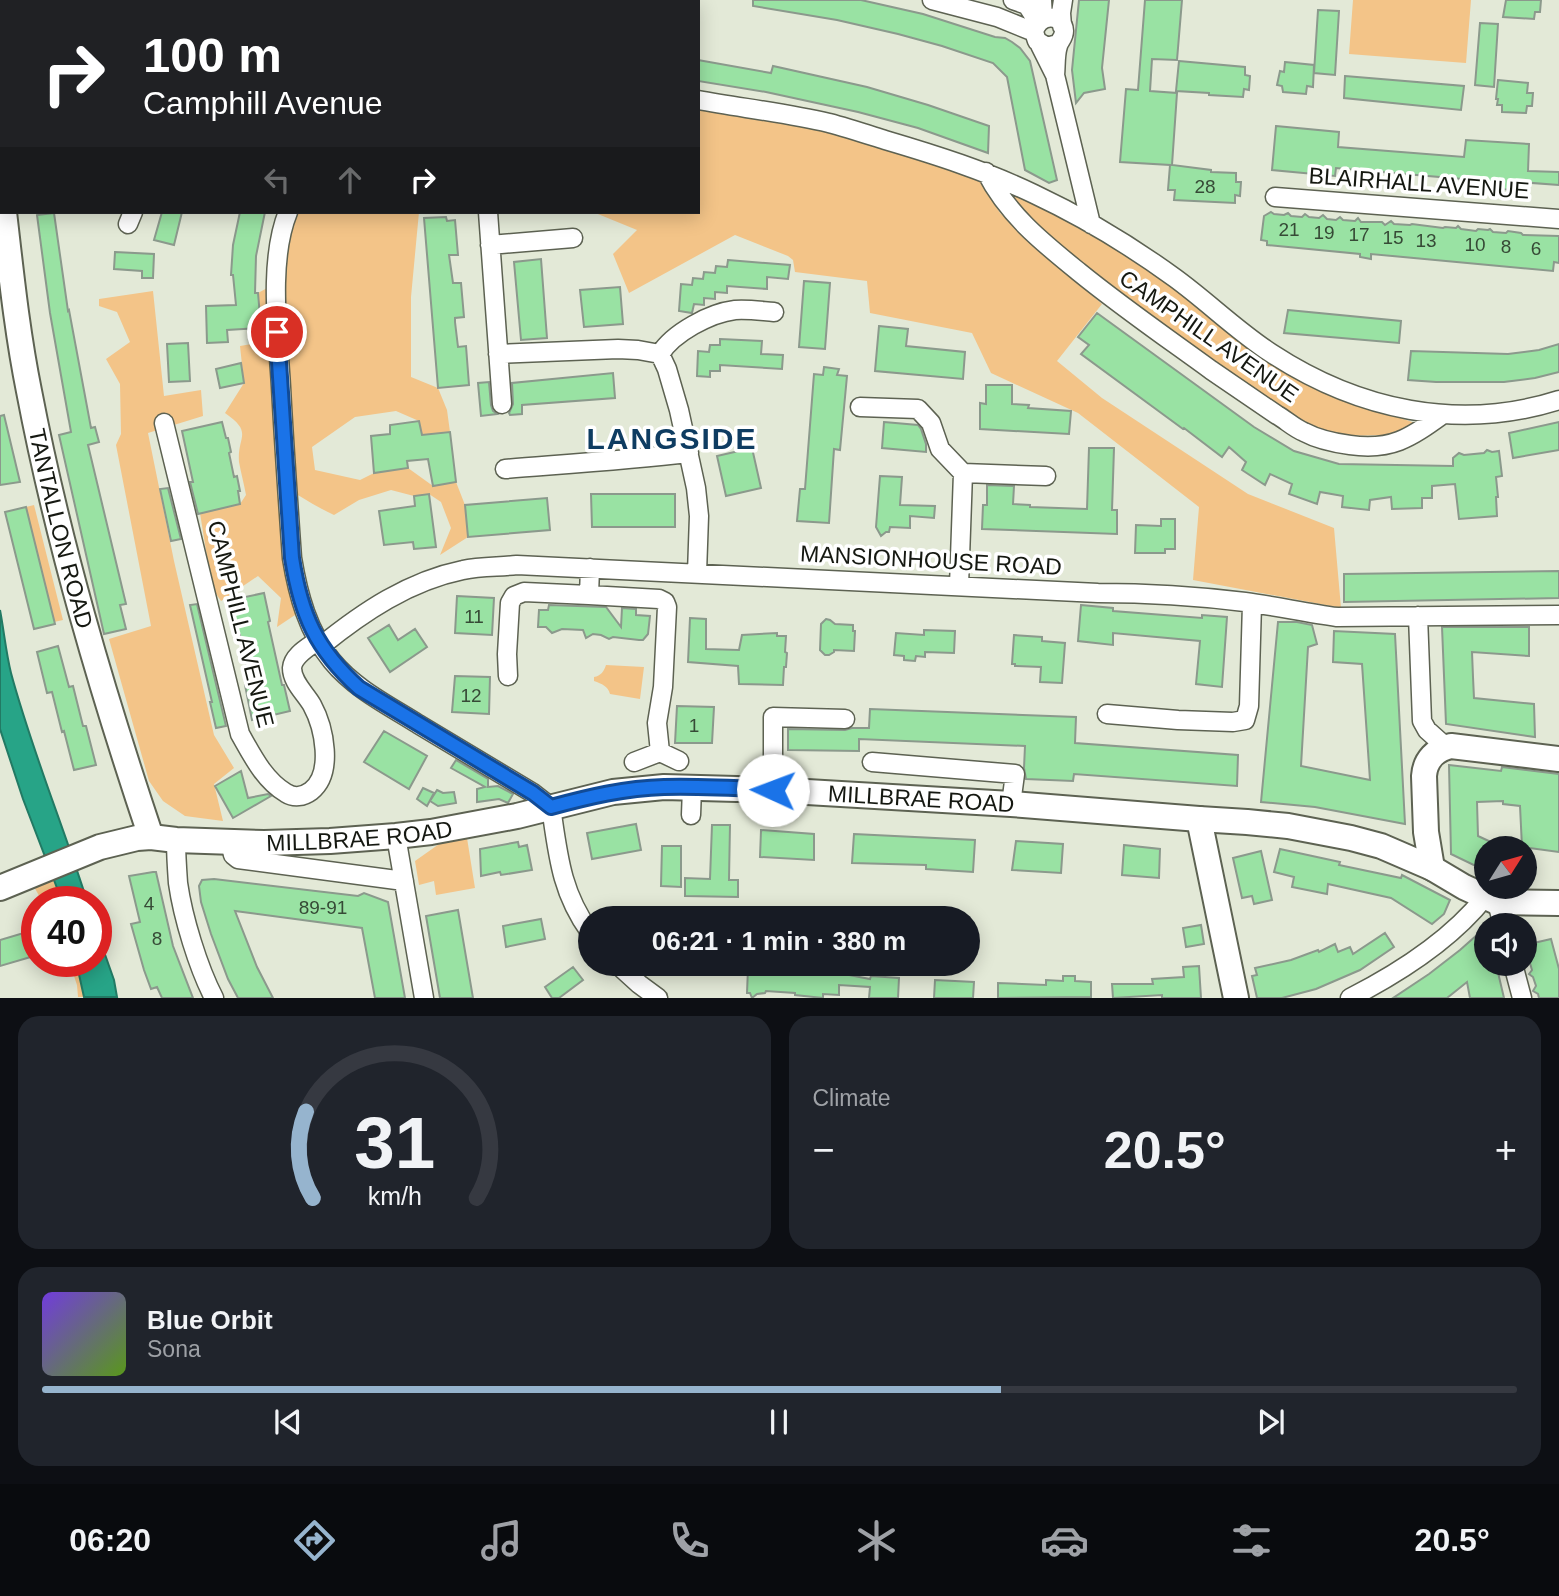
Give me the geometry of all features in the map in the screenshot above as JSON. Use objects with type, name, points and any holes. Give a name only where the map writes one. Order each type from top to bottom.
[{"type":"street","points":[[932,0],[1043,32]]},
{"type":"street","points":[[1013,0],[1027,5],[1043,32]]},
{"type":"street","points":[[1042,0],[1043,32],[1091,225]]},
{"type":"street","points":[[1043,32],[1053,18],[1062,26],[1063,0]]},
{"type":"street","name":"CAMPHILL AVENUE","points":[[700,100],[830,124],[949,158],[986,172],[1091,225],[1158,266],[1269,352],[1298,370],[1327,385],[1378,403],[1442,415],[1497,414],[1559,401]]},
{"type":"street","name":"CAMPHILL AVENUE","points":[[986,172],[1010,210],[1072,267],[1173,343],[1304,433],[1350,445],[1380,446],[1413,436],[1442,415]]},
{"type":"street","name":"BLAIRHALL AVENUE","points":[[1275,197],[1559,219]]},
{"type":"street","name":"TANTALLON ROAD","points":[[4,214],[16,314],[29,391],[72,584],[116,732],[151,837]]},
{"type":"street","points":[[287,214],[279,246],[277,332],[292,558],[302,606],[319,644],[332,662],[359,688],[533,793],[551,807],[560,868],[578,913]]},
{"type":"street","points":[[488,214],[502,404]]},
{"type":"street","points":[[490,245],[573,238]]},
{"type":"street","points":[[660,354],[670,341],[682,332],[724,312],[774,312]]},
{"type":"street","points":[[498,354],[618,349],[660,354]]},
{"type":"street","points":[[660,354],[673,386],[696,488],[699,516],[697,573]]},
{"type":"street","points":[[860,407],[918,409],[932,423],[940,449],[963,473],[1046,476]]},
{"type":"street","name":"CAMPHILL AVENUE","points":[[164,423],[240,734],[254,760],[266,775],[294,797],[303,796],[315,788],[325,759],[321,725],[292,670],[299,655],[319,644]]},
{"type":"street","points":[[505,469],[689,453]]},
{"type":"street","points":[[959,586],[963,473]]},
{"type":"street","name":"MANSIONHOUSE ROAD","points":[[319,644],[373,607],[408,589],[464,570],[517,565],[1088,593],[1179,595],[1337,617],[1559,615]]},
{"type":"street","points":[[589,595],[590,568]]},
{"type":"street","points":[[508,676],[510,603],[514,596],[524,592],[659,599],[665,602],[667,607],[663,687],[657,723],[660,752]]},
{"type":"street","points":[[1107,714],[1178,720],[1245,720],[1249,706],[1252,604]]},
{"type":"street","points":[[1418,616],[1422,721],[1427,730],[1446,747]]},
{"type":"street","points":[[773,790],[773,717],[845,719]]},
{"type":"street","points":[[1432,868],[1426,832],[1425,766],[1433,755],[1451,746],[1559,759]]},
{"type":"street","points":[[634,762],[660,752],[680,761]]},
{"type":"street","points":[[872,762],[1015,774],[1011,804]]},
{"type":"street","name":"MILLBRAE ROAD","points":[[0,888],[100,847],[128,840],[151,837],[230,842],[330,841],[396,836],[474,824],[613,792],[664,787],[773,790],[1011,804],[1288,826],[1381,846],[1432,868],[1474,891]]},
{"type":"street","points":[[691,815],[692,788]]},
{"type":"street","points":[[1199,819],[1236,998]]},
{"type":"street","points":[[1381,846],[1407,846],[1419,840],[1426,832]]},
{"type":"street","points":[[396,836],[424,998]]},
{"type":"street","points":[[176,840],[181,898],[200,965],[214,998]]},
{"type":"street","name":"MILLBRAE ROAD","points":[[230,842],[233,855],[238,859],[404,881]]},
{"type":"street","points":[[1350,998],[1399,970],[1490,900]]},
{"type":"street","name":"MILLBRAE ROAD","points":[[1508,900],[1559,903]]},
{"type":"street","points":[[630,976],[658,998]]},
{"type":"street","points":[[1516,976],[1522,998]]},
{"type":"shaded area","points":[[1353,0],[1471,0],[1466,63],[1349,54]]},
{"type":"shaded area","points":[[700,107],[781,117],[978,176],[1000,213],[1102,304],[1057,361],[1102,398],[1248,494],[1334,528],[1341,608],[1193,580],[1199,507],[1078,413],[991,373],[972,333],[870,313],[867,281],[795,272],[793,260],[788,256],[735,235],[629,293],[613,254],[637,230],[598,214],[700,214]]},
{"type":"shaded area","points":[[1005,190],[1079,225],[1151,267],[1272,363],[1327,393],[1418,424],[1385,435],[1345,436],[1310,427],[1274,407],[1052,244]]},
{"type":"shaded area","points":[[293,214],[419,214],[411,297],[411,377],[438,388],[447,410],[450,432],[422,435],[419,421],[396,411],[355,417],[312,447],[315,470],[360,480],[374,473],[408,468],[433,486],[456,482],[465,505],[468,537],[440,555],[451,528],[441,502],[429,494],[414,496],[391,490],[359,500],[334,515],[278,484],[282,541],[298,613],[277,627],[281,598],[258,576],[221,601],[212,588],[200,513],[240,504],[246,495],[239,462],[242,430],[225,413],[244,383],[240,346],[263,342],[272,315],[260,315],[258,293],[280,281]]},
{"type":"shaded area","points":[[153,291],[164,396],[201,390],[203,416],[148,433],[214,735],[234,768],[214,784],[223,821],[185,816],[163,801],[149,781],[109,639],[151,626],[116,445],[121,434],[120,384],[106,359],[130,342],[117,312],[99,306],[99,299]]},
{"type":"shaded area","points":[[34,505],[63,620],[54,622],[26,507]]},
{"type":"shaded area","points":[[0,610],[9,665],[19,702],[82,886],[56,886],[0,729]]},
{"type":"shaded area","points":[[606,665],[644,667],[640,699],[610,694],[606,687],[594,681],[594,677],[602,673]]},
{"type":"shaded area","points":[[467,838],[475,888],[436,895],[434,881],[419,885],[415,861],[442,842]]},
{"type":"shaded area","points":[[52,876],[58,886],[34,886]]},
{"type":"shaded area","points":[[112,974],[117,997],[84,997],[80,977],[112,977]]},
{"type":"shaded area","points":[[74,977],[87,977],[90,997],[78,997]]},
{"type":"building","points":[[753,0],[861,0],[923,14],[1012,42],[1030,61],[1057,180],[1049,183],[1025,170],[1007,77],[993,63],[898,34],[837,20],[753,6]]},
{"type":"building","points":[[1079,0],[1109,0],[1102,68],[1105,89],[1084,93],[1076,103],[1072,70]]},
{"type":"building","points":[[1145,0],[1182,0],[1177,60],[1152,59],[1150,91],[1177,93],[1172,165],[1211,172],[1236,173],[1236,182],[1241,182],[1240,196],[1235,195],[1235,203],[1174,200],[1175,190],[1168,190],[1170,165],[1120,162],[1126,89],[1138,90]]},
{"type":"building","points":[[1506,0],[1541,0],[1540,12],[1535,12],[1534,19],[1503,17]]},
{"type":"building","points":[[1318,10],[1339,11],[1335,75],[1314,73]]},
{"type":"building","points":[[1480,23],[1498,24],[1494,87],[1475,85]]},
{"type":"building","points":[[700,60],[771,73],[773,66],[867,87],[928,105],[989,126],[988,153],[918,128],[766,92],[700,81]]},
{"type":"building","points":[[1179,61],[1245,67],[1245,75],[1250,76],[1249,90],[1244,89],[1243,97],[1176,91]]},
{"type":"building","points":[[1285,62],[1314,65],[1313,87],[1307,86],[1306,94],[1283,92],[1282,86],[1277,85],[1280,71],[1284,72]]},
{"type":"building","points":[[1345,76],[1464,86],[1461,110],[1344,98]]},
{"type":"building","points":[[1498,80],[1528,83],[1527,93],[1533,93],[1532,106],[1527,106],[1526,113],[1502,112],[1502,105],[1497,105],[1496,99]]},
{"type":"building","points":[[1276,126],[1339,132],[1338,147],[1464,157],[1466,140],[1529,144],[1528,171],[1559,172],[1559,185],[1519,182],[1518,191],[1461,184],[1462,179],[1336,168],[1335,176],[1272,170]]},
{"type":"building","points":[[1271,212],[1302,217],[1305,214],[1319,218],[1323,215],[1327,219],[1336,220],[1340,217],[1343,220],[1355,221],[1358,218],[1361,222],[1382,222],[1385,225],[1391,221],[1394,224],[1443,228],[1458,226],[1476,231],[1490,229],[1493,232],[1559,236],[1559,263],[1554,262],[1553,271],[1371,254],[1371,259],[1360,257],[1360,254],[1267,245],[1267,241],[1261,240],[1264,216]]},
{"type":"building","points":[[54,214],[68,311],[91,428],[95,427],[99,442],[88,445],[126,604],[120,605],[126,629],[104,634],[59,435],[71,432],[50,313],[37,215]]},
{"type":"building","points":[[161,214],[182,214],[174,245],[154,240]]},
{"type":"building","points":[[240,214],[265,214],[256,256],[255,293],[258,293],[261,328],[227,330],[228,342],[207,343],[206,306],[236,305],[231,275],[233,245]]},
{"type":"building","points":[[446,217],[447,221],[455,220],[458,255],[449,255],[453,283],[461,283],[464,317],[455,318],[455,322],[458,347],[466,346],[469,385],[438,388],[424,218]]},
{"type":"building","points":[[115,252],[154,254],[153,278],[142,278],[142,271],[114,269]]},
{"type":"building","points":[[541,259],[547,338],[521,340],[514,262]]},
{"type":"building","points":[[728,260],[790,265],[788,279],[767,277],[767,289],[727,286],[727,293],[715,292],[715,299],[704,298],[704,305],[694,304],[692,313],[679,311],[681,284],[692,285],[693,278],[703,279],[704,272],[715,273],[716,266],[727,267]]},
{"type":"building","points":[[804,281],[830,283],[825,349],[799,347]]},
{"type":"building","points":[[620,287],[623,324],[584,327],[580,290]]},
{"type":"building","points":[[1288,310],[1401,321],[1399,343],[1284,333]]},
{"type":"building","points":[[1097,313],[1254,427],[1294,451],[1339,464],[1453,466],[1453,458],[1459,453],[1464,455],[1484,453],[1487,450],[1499,451],[1502,476],[1496,477],[1497,516],[1459,519],[1455,484],[1432,486],[1432,498],[1422,498],[1422,508],[1392,509],[1391,497],[1370,500],[1369,510],[1342,507],[1343,496],[1320,492],[1317,504],[1289,494],[1292,484],[1270,474],[1265,485],[1242,470],[1246,462],[1229,447],[1222,457],[1081,354],[1089,345],[1078,337]]},
{"type":"building","points":[[879,326],[908,329],[906,346],[965,352],[963,379],[875,371]]},
{"type":"building","points":[[720,339],[762,341],[761,354],[783,355],[782,369],[720,365],[720,371],[710,371],[710,377],[697,376],[698,351],[709,352],[710,345],[720,345]]},
{"type":"building","points":[[188,343],[190,381],[169,382],[167,344]]},
{"type":"building","points":[[1559,344],[1559,372],[1535,378],[1504,382],[1408,380],[1411,351],[1508,354]]},
{"type":"building","points":[[241,363],[244,383],[220,388],[216,369]]},
{"type":"building","points":[[824,367],[839,369],[837,375],[847,376],[840,450],[834,449],[829,523],[797,521],[800,489],[805,489],[814,374],[823,375]]},
{"type":"building","points":[[613,373],[615,398],[522,405],[522,414],[509,413],[513,404],[512,383]]},
{"type":"building","points":[[489,382],[491,405],[497,414],[481,416],[478,383]]},
{"type":"building","points":[[986,385],[1012,385],[1012,404],[1071,411],[1069,434],[980,429],[980,403],[986,404]]},
{"type":"building","points":[[4,415],[20,482],[0,485],[0,416]]},
{"type":"building","points":[[419,421],[422,435],[450,432],[456,482],[433,486],[428,459],[407,461],[408,468],[374,473],[371,436],[390,434],[390,425]]},
{"type":"building","points":[[222,422],[228,438],[234,477],[237,476],[240,504],[198,514],[182,431]]},
{"type":"building","points":[[884,422],[918,425],[926,444],[926,452],[882,448]]},
{"type":"building","points":[[1559,422],[1559,450],[1513,458],[1509,433]]},
{"type":"building","points":[[752,448],[761,488],[726,496],[717,456]]},
{"type":"building","points":[[1089,448],[1114,448],[1112,510],[1117,510],[1117,534],[982,529],[983,505],[987,505],[987,485],[1014,486],[1013,504],[1087,509]]},
{"type":"building","points":[[880,476],[902,477],[900,505],[935,506],[934,518],[910,516],[910,528],[890,527],[889,532],[881,536],[876,527]]},
{"type":"building","points":[[168,488],[181,539],[171,541],[160,489]]},
{"type":"building","points":[[429,494],[436,547],[414,549],[413,542],[384,545],[379,511],[415,506],[414,496]]},
{"type":"building","points":[[591,494],[675,494],[675,527],[592,527]]},
{"type":"building","points":[[547,498],[550,530],[468,537],[465,505]]},
{"type":"building","points":[[26,507],[55,624],[34,629],[5,512]]},
{"type":"building","points":[[1161,519],[1175,519],[1175,549],[1165,549],[1165,553],[1135,553],[1136,525],[1161,526]]},
{"type":"building","points":[[1559,571],[1559,598],[1344,602],[1344,574]]},
{"type":"building","points":[[264,593],[270,621],[268,622],[290,711],[252,720],[245,685],[250,683],[240,635],[234,636],[226,601]]},
{"type":"building","points":[[457,596],[494,598],[492,635],[455,633]]},
{"type":"building","points":[[197,604],[226,726],[216,728],[190,605]]},
{"type":"building","points":[[549,605],[606,607],[621,627],[622,608],[636,609],[636,615],[650,616],[648,634],[643,640],[639,640],[613,637],[609,639],[593,634],[586,638],[583,630],[562,629],[552,633],[546,627],[538,627],[539,610],[548,610]]},
{"type":"building","points":[[1081,605],[1113,608],[1113,611],[1202,618],[1202,615],[1227,617],[1222,687],[1196,684],[1200,641],[1113,633],[1113,645],[1078,641]]},
{"type":"building","points":[[690,618],[706,619],[706,649],[739,650],[742,635],[777,633],[777,636],[786,636],[783,685],[739,684],[738,666],[688,662]]},
{"type":"building","points":[[826,619],[835,624],[853,625],[854,651],[834,650],[825,655],[820,650],[821,624]]},
{"type":"building","points":[[1278,622],[1312,625],[1317,644],[1308,647],[1301,766],[1370,780],[1362,664],[1333,662],[1334,631],[1395,634],[1405,824],[1315,807],[1261,802]]},
{"type":"building","points":[[389,625],[398,640],[415,629],[427,647],[390,672],[368,638]]},
{"type":"building","points":[[1442,627],[1529,627],[1529,656],[1472,652],[1474,698],[1534,704],[1535,737],[1446,724]]},
{"type":"building","points":[[924,630],[955,631],[954,653],[925,652],[925,657],[916,656],[915,661],[894,655],[896,633],[924,635]]},
{"type":"building","points":[[1014,635],[1042,637],[1042,641],[1065,643],[1062,683],[1040,682],[1041,667],[1012,664]]},
{"type":"building","points":[[58,646],[69,687],[73,686],[83,726],[86,726],[96,765],[74,770],[52,692],[47,693],[37,652]]},
{"type":"building","points":[[455,676],[490,677],[489,714],[452,712]]},
{"type":"building","points":[[677,706],[714,707],[712,743],[675,743]]},
{"type":"building","points":[[870,709],[1076,717],[1075,743],[1238,755],[1237,786],[1074,774],[1073,781],[1026,779],[1025,746],[859,739],[859,751],[788,750],[788,729],[869,728]]},
{"type":"building","points":[[384,731],[427,756],[409,789],[364,762]]},
{"type":"building","points":[[456,760],[488,779],[488,787],[498,786],[513,794],[508,803],[499,799],[477,802],[477,789],[485,787],[451,768]]},
{"type":"building","points":[[1449,765],[1501,771],[1502,767],[1559,774],[1559,852],[1537,849],[1537,836],[1521,836],[1520,806],[1503,804],[1503,801],[1477,802],[1478,836],[1474,836],[1474,865],[1451,854]]},
{"type":"building","points":[[241,771],[248,798],[268,794],[271,796],[233,818],[215,786]]},
{"type":"building","points":[[423,788],[434,793],[427,806],[417,799]]},
{"type":"building","points":[[437,790],[443,793],[454,792],[456,803],[438,806],[430,801]]},
{"type":"building","points":[[636,824],[641,850],[592,859],[587,833]]},
{"type":"building","points":[[712,825],[730,825],[729,880],[738,880],[738,897],[685,896],[685,878],[710,879]]},
{"type":"building","points":[[761,830],[814,834],[814,860],[760,857]]},
{"type":"building","points":[[854,834],[975,840],[973,872],[926,869],[926,865],[852,863]]},
{"type":"building","points":[[1016,841],[1063,844],[1061,873],[1012,870]]},
{"type":"building","points":[[518,842],[519,847],[527,845],[532,870],[481,876],[480,849]]},
{"type":"building","points":[[1124,845],[1160,849],[1159,878],[1122,875]]},
{"type":"building","points":[[662,846],[681,846],[681,887],[661,886]]},
{"type":"building","points":[[1280,849],[1340,862],[1339,865],[1401,878],[1402,875],[1450,900],[1444,914],[1432,924],[1391,898],[1328,884],[1327,894],[1292,887],[1294,877],[1274,872]]},
{"type":"building","points":[[1261,851],[1272,900],[1254,904],[1252,896],[1242,898],[1233,858]]},
{"type":"building","points":[[156,872],[173,946],[193,998],[162,998],[157,987],[151,989],[144,970],[131,924],[140,922],[129,876]]},
{"type":"building","points":[[214,879],[358,896],[364,893],[388,902],[405,998],[375,998],[362,928],[235,911],[257,967],[273,998],[238,998],[228,979],[201,902],[199,886],[202,880]]},
{"type":"building","points":[[458,910],[473,998],[440,998],[426,916]]},
{"type":"building","points":[[541,919],[545,939],[506,947],[503,926]]},
{"type":"building","points":[[1201,925],[1204,944],[1186,947],[1183,928]]},
{"type":"building","points":[[1385,933],[1394,947],[1360,970],[1316,989],[1282,998],[1257,998],[1252,976],[1257,975],[1255,968],[1291,960],[1318,950],[1319,952],[1335,944],[1338,952],[1350,947],[1353,954]]},
{"type":"building","points":[[21,934],[21,960],[0,966],[0,940]]},
{"type":"building","points":[[1474,938],[1474,976],[1499,976],[1504,998],[1470,998],[1467,982],[1447,998],[1393,998],[1429,974]]},
{"type":"building","points":[[1551,939],[1559,969],[1559,998],[1539,998],[1533,991],[1536,986],[1532,976],[1537,976],[1537,942]]},
{"type":"building","points":[[1199,966],[1201,998],[1162,998],[1162,995],[1113,998],[1112,984],[1153,984],[1152,979],[1184,977],[1183,967]]},
{"type":"building","points":[[573,967],[583,980],[559,998],[552,998],[545,987]]},
{"type":"building","points":[[748,976],[899,978],[898,998],[869,998],[870,987],[839,985],[839,995],[823,994],[823,998],[766,991],[752,998],[750,993],[747,993]]},
{"type":"building","points":[[1063,976],[1075,976],[1075,981],[1091,982],[1091,997],[998,998],[998,983],[1046,985],[1046,980],[1063,981]]},
{"type":"building","points":[[935,980],[974,982],[973,998],[934,998]]},
{"type":"district","name":"LANGSIDE","points":[[672,438]]},
{"type":"route","points":[[277,332],[296,586],[317,641],[344,675],[359,688],[533,793],[551,807],[613,792],[650,788],[773,790]]}]
